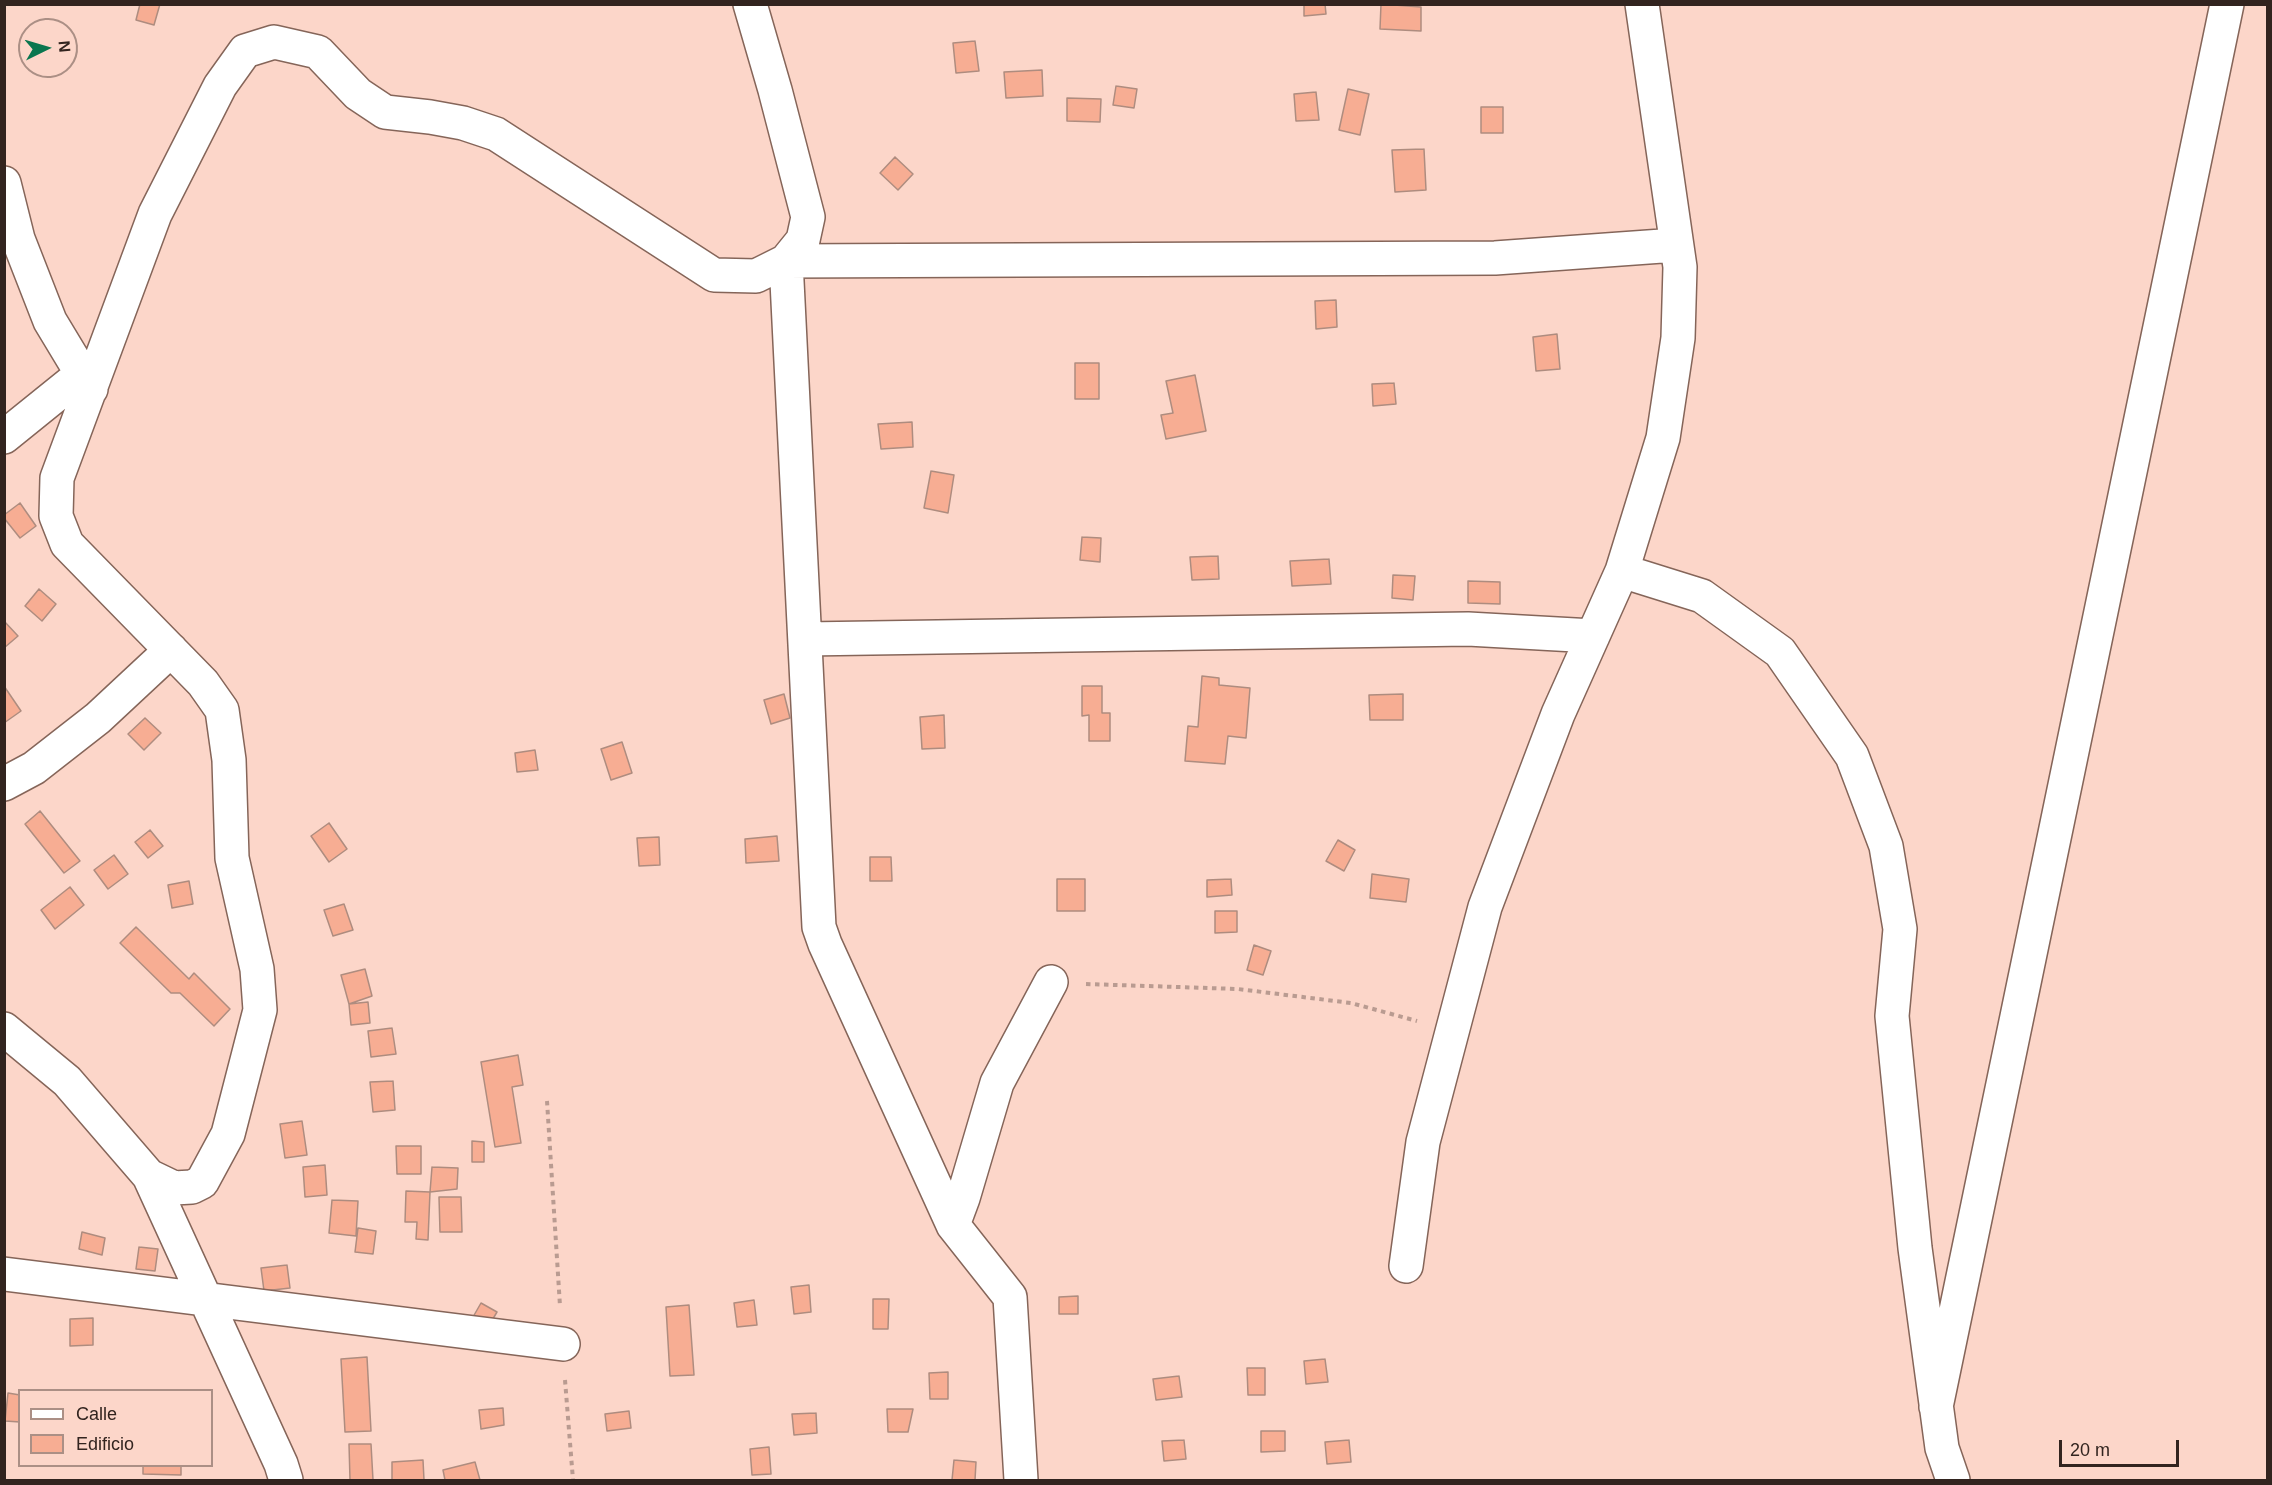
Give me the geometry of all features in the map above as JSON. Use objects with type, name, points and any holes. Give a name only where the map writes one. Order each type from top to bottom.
[{"type":"street","points":[[149,1176],[174,1188],[192,1187],[202,1182],[228,1134],[260,1010],[257,969],[232,858],[229,760],[222,710],[203,683],[67,544],[56,516],[57,478],[87,382],[155,214],[220,86],[245,51],[274,42],[318,52],[358,94],[385,112],[463,123],[496,134],[714,275],[756,276],[786,261],[803,240],[808,217],[776,90],[750,4]]},
{"type":"street","points":[[1406,1266],[1423,1142],[1485,907],[1558,714],[1622,571],[1663,438],[1678,338],[1680,267],[1642,4]]},
{"type":"street","points":[[1936,1407],[2227,4]]},
{"type":"street","points":[[5,189],[18,239],[50,321],[87,382]]},
{"type":"street","points":[[786,261],[1495,258],[1676,245]]},
{"type":"street","points":[[786,261],[819,927],[953,1225],[1010,1297],[1021,1480]]},
{"type":"street","points":[[4,437],[87,382]]},
{"type":"street","points":[[1622,571],[1702,596],[1780,652],[1852,756],[1886,846],[1900,929],[1892,1016],[1916,1248],[1942,1448],[1953,1480]]},
{"type":"street","points":[[805,639],[1468,628],[1593,636]]},
{"type":"street","points":[[4,784],[34,768],[98,718],[171,650]]},
{"type":"street","points":[[953,1225],[997,1083],[1051,982]]},
{"type":"street","points":[[4,1029],[67,1081],[149,1176],[286,1480]]},
{"type":"street","points":[[4,1274],[563,1344]]},
{"type":"path","points":[[1051,982],[1238,989],[1351,1002],[1452,1031]]},
{"type":"path","points":[[547,1101],[573,1480]]},
{"type":"building","points":[[140,4],[160,4],[154,25],[136,20]]},
{"type":"building","points":[[1304,4],[1325,4],[1326,14],[1304,16]]},
{"type":"building","points":[[1381,4],[1421,7],[1421,31],[1380,29]]},
{"type":"building","points":[[975,41],[979,71],[956,73],[953,43]]},
{"type":"building","points":[[1042,70],[1043,96],[1006,98],[1004,72]]},
{"type":"building","points":[[1116,86],[1137,89],[1134,108],[1113,105]]},
{"type":"building","points":[[1348,89],[1369,94],[1360,135],[1339,130]]},
{"type":"building","points":[[1316,92],[1319,120],[1296,121],[1294,94]]},
{"type":"building","points":[[1067,98],[1101,99],[1100,122],[1067,121]]},
{"type":"building","points":[[1481,107],[1503,107],[1503,133],[1481,133]]},
{"type":"building","points":[[1424,149],[1426,190],[1395,192],[1392,150]]},
{"type":"building","points":[[895,157],[913,174],[898,190],[880,173]]},
{"type":"building","points":[[1336,300],[1337,327],[1316,329],[1315,301]]},
{"type":"building","points":[[1557,334],[1560,369],[1536,371],[1533,337]]},
{"type":"building","points":[[1075,363],[1099,363],[1099,399],[1075,399]]},
{"type":"building","points":[[1195,375],[1206,431],[1166,439],[1161,415],[1173,413],[1166,381]]},
{"type":"building","points":[[1394,383],[1396,404],[1373,406],[1372,384]]},
{"type":"building","points":[[912,422],[913,447],[881,449],[878,424]]},
{"type":"building","points":[[931,471],[954,475],[948,513],[924,508]]},
{"type":"building","points":[[20,503],[36,526],[20,538],[4,515]]},
{"type":"building","points":[[1082,537],[1101,538],[1100,562],[1080,560]]},
{"type":"building","points":[[1218,556],[1219,579],[1192,580],[1190,557]]},
{"type":"building","points":[[1329,559],[1331,584],[1292,586],[1290,561]]},
{"type":"building","points":[[1393,575],[1415,576],[1413,600],[1392,598]]},
{"type":"building","points":[[1468,581],[1500,582],[1500,604],[1468,603]]},
{"type":"building","points":[[39,589],[56,604],[42,621],[25,606]]},
{"type":"building","points":[[4,621],[18,636],[4,648]]},
{"type":"building","points":[[1202,676],[1219,678],[1219,685],[1250,688],[1246,738],[1228,736],[1225,764],[1185,761],[1188,726],[1198,727]]},
{"type":"building","points":[[4,686],[21,711],[4,723]]},
{"type":"building","points":[[1082,686],[1102,686],[1102,713],[1110,713],[1110,741],[1089,741],[1089,715],[1082,716]]},
{"type":"building","points":[[784,694],[790,718],[771,724],[764,700]]},
{"type":"building","points":[[1403,694],[1403,720],[1370,720],[1369,695]]},
{"type":"building","points":[[944,715],[945,748],[922,749],[920,717]]},
{"type":"building","points":[[145,718],[161,733],[144,750],[128,734]]},
{"type":"building","points":[[622,742],[632,773],[611,780],[601,749]]},
{"type":"building","points":[[535,750],[538,770],[517,772],[515,753]]},
{"type":"building","points":[[40,811],[80,861],[64,873],[25,824]]},
{"type":"building","points":[[329,823],[347,849],[329,862],[311,836]]},
{"type":"building","points":[[150,830],[163,846],[148,858],[135,842]]},
{"type":"building","points":[[777,836],[779,861],[746,863],[745,839]]},
{"type":"building","points":[[659,837],[660,865],[639,866],[637,838]]},
{"type":"building","points":[[1338,840],[1355,850],[1344,871],[1326,861]]},
{"type":"building","points":[[114,855],[128,874],[108,889],[94,870]]},
{"type":"building","points":[[870,857],[891,857],[892,881],[870,881]]},
{"type":"building","points":[[1372,874],[1409,879],[1406,902],[1370,898]]},
{"type":"building","points":[[1057,879],[1085,879],[1085,911],[1057,911]]},
{"type":"building","points":[[1231,879],[1232,895],[1207,897],[1207,880]]},
{"type":"building","points":[[189,881],[193,904],[172,908],[168,885]]},
{"type":"building","points":[[70,887],[84,905],[55,929],[41,910]]},
{"type":"building","points":[[344,904],[353,930],[333,936],[324,910]]},
{"type":"building","points":[[1215,911],[1237,911],[1237,932],[1215,933]]},
{"type":"building","points":[[136,927],[189,979],[194,973],[230,1009],[214,1026],[180,993],[171,993],[120,943]]},
{"type":"building","points":[[1254,945],[1271,951],[1263,975],[1247,970]]},
{"type":"building","points":[[365,969],[372,996],[349,1004],[341,975]]},
{"type":"building","points":[[368,1002],[370,1023],[351,1025],[349,1004]]},
{"type":"building","points":[[392,1028],[396,1054],[371,1057],[368,1031]]},
{"type":"building","points":[[518,1055],[523,1085],[512,1087],[521,1143],[495,1147],[481,1062]]},
{"type":"building","points":[[393,1081],[395,1110],[373,1112],[370,1082]]},
{"type":"building","points":[[302,1121],[307,1155],[285,1158],[280,1124]]},
{"type":"building","points":[[472,1141],[484,1142],[484,1162],[472,1162]]},
{"type":"building","points":[[396,1146],[421,1146],[421,1174],[397,1174]]},
{"type":"building","points":[[325,1165],[327,1195],[305,1197],[303,1167]]},
{"type":"building","points":[[432,1167],[458,1168],[457,1189],[430,1192]]},
{"type":"building","points":[[406,1191],[430,1192],[428,1240],[416,1239],[417,1222],[405,1222]]},
{"type":"building","points":[[439,1197],[461,1197],[462,1232],[440,1232]]},
{"type":"building","points":[[332,1200],[358,1201],[356,1236],[329,1233]]},
{"type":"building","points":[[358,1228],[376,1231],[373,1254],[355,1252]]},
{"type":"building","points":[[82,1232],[105,1238],[102,1255],[79,1249]]},
{"type":"building","points":[[139,1247],[158,1249],[155,1271],[136,1269]]},
{"type":"building","points":[[287,1265],[290,1288],[264,1291],[261,1268]]},
{"type":"building","points":[[809,1285],[811,1312],[794,1314],[791,1287]]},
{"type":"building","points":[[1078,1296],[1078,1314],[1059,1314],[1059,1297]]},
{"type":"building","points":[[873,1299],[889,1299],[888,1329],[873,1329]]},
{"type":"building","points":[[754,1300],[757,1325],[737,1327],[734,1303]]},
{"type":"building","points":[[481,1303],[497,1312],[484,1334],[469,1324]]},
{"type":"building","points":[[689,1305],[694,1375],[670,1376],[666,1307]]},
{"type":"building","points":[[93,1318],[93,1345],[70,1346],[70,1319]]},
{"type":"building","points":[[367,1357],[371,1431],[345,1432],[341,1359]]},
{"type":"building","points":[[1325,1359],[1328,1382],[1306,1384],[1304,1361]]},
{"type":"building","points":[[1247,1368],[1265,1368],[1265,1395],[1248,1395]]},
{"type":"building","points":[[948,1372],[948,1399],[930,1399],[929,1373]]},
{"type":"building","points":[[1179,1376],[1182,1397],[1156,1400],[1153,1379]]},
{"type":"building","points":[[8,1393],[18,1395],[18,1422],[5,1421]]},
{"type":"building","points":[[503,1408],[504,1425],[481,1429],[479,1410]]},
{"type":"building","points":[[887,1409],[913,1409],[908,1432],[888,1432]]},
{"type":"building","points":[[629,1411],[631,1428],[607,1431],[605,1414]]},
{"type":"building","points":[[816,1413],[817,1433],[794,1435],[792,1414]]},
{"type":"building","points":[[1261,1431],[1285,1431],[1285,1451],[1261,1452]]},
{"type":"building","points":[[1184,1440],[1186,1459],[1164,1461],[1162,1441]]},
{"type":"building","points":[[1349,1440],[1351,1462],[1327,1464],[1325,1442]]},
{"type":"building","points":[[349,1444],[371,1444],[373,1480],[350,1480]]},
{"type":"building","points":[[769,1447],[771,1474],[752,1475],[750,1449]]},
{"type":"building","points":[[423,1460],[424,1480],[392,1480],[392,1462]]},
{"type":"building","points":[[954,1460],[976,1462],[975,1480],[952,1480]]},
{"type":"building","points":[[475,1462],[480,1480],[445,1480],[443,1470]]},
{"type":"building","points":[[143,1467],[181,1467],[181,1475],[143,1474]]}]
